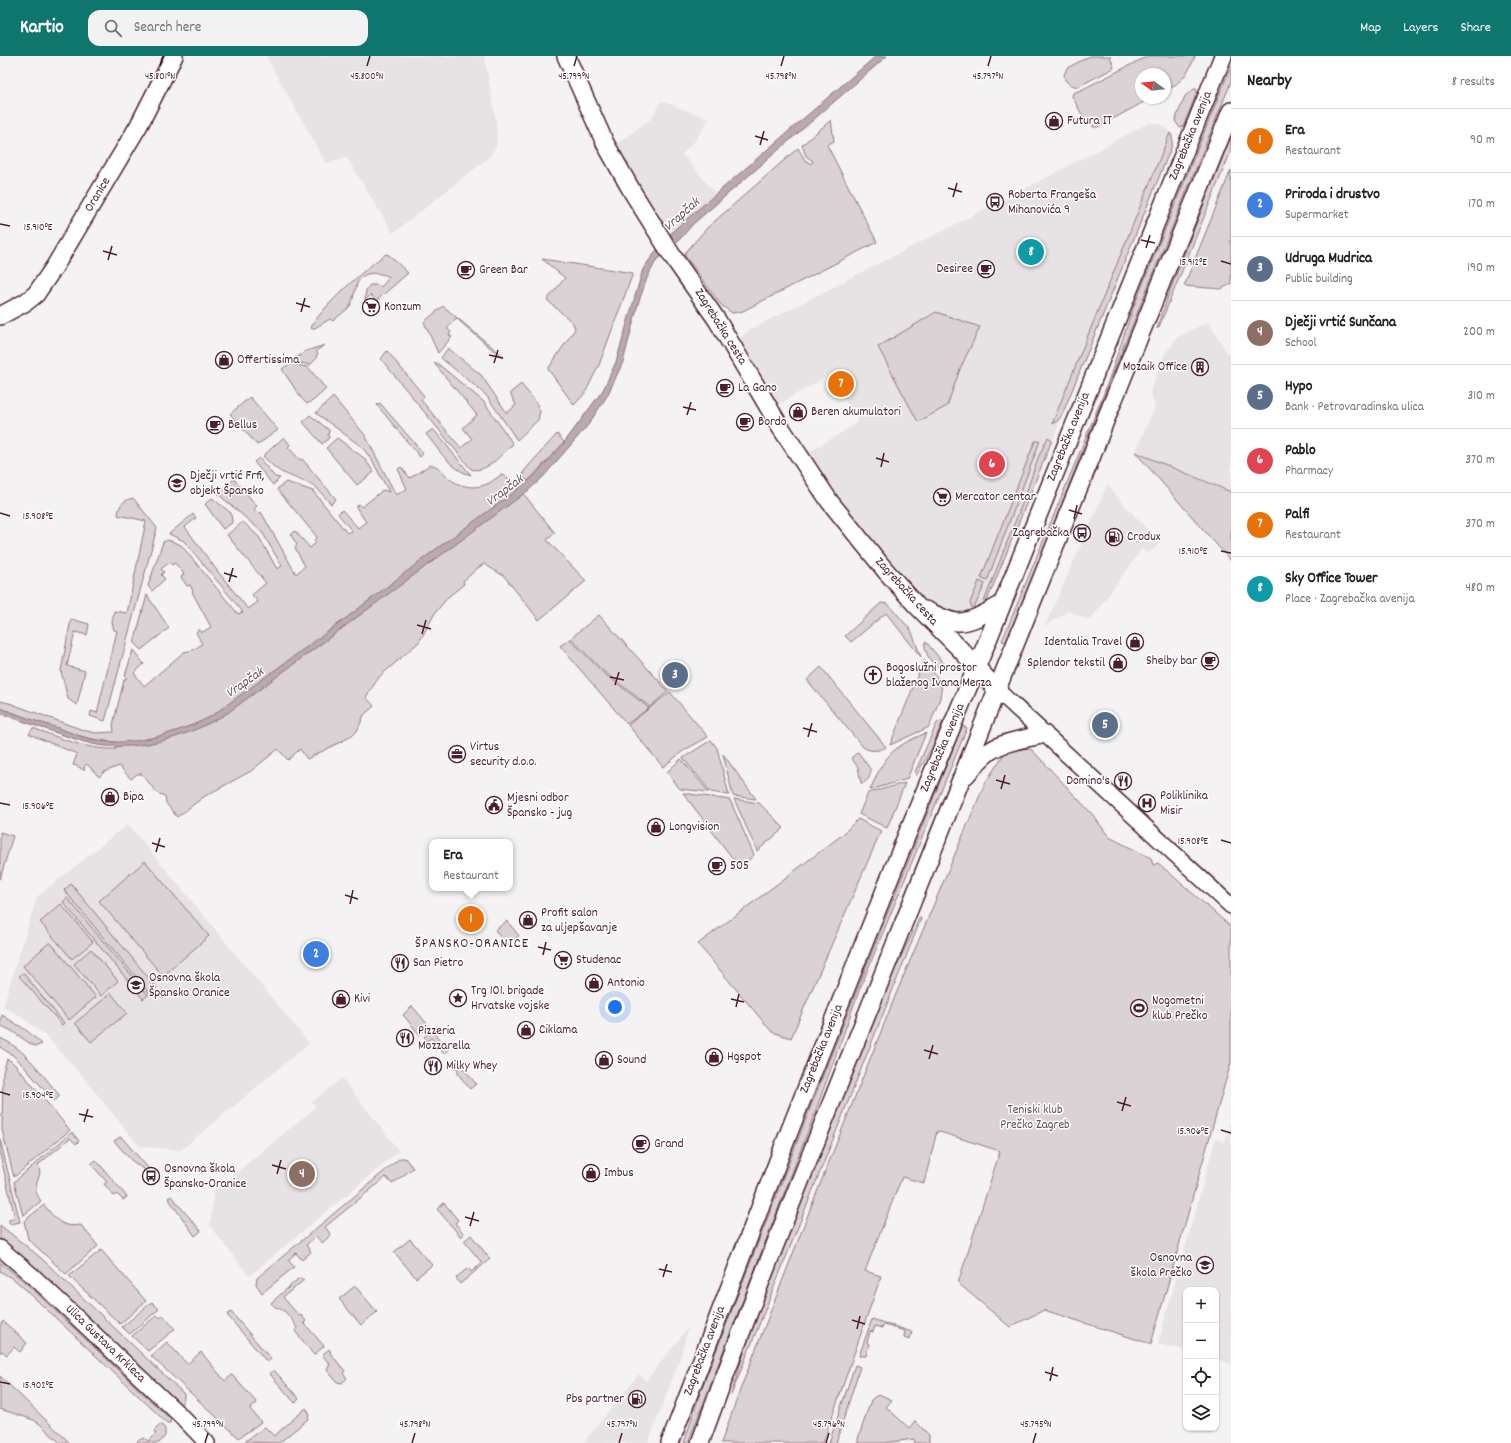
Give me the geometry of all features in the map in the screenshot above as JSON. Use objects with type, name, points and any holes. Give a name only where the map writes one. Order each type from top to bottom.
[{"type":"main road","name":"Oranice","points":[[0,316],[26,302],[36,294],[55,266],[135,131],[174,56]]},
{"type":"main road","name":"Zagrebačka cesta","points":[[566,56],[605,143],[633,193],[673,257],[717,320],[779,425],[822,490],[885,570],[996,689]]},
{"type":"main road","name":"Zagrebačka avenija","points":[[670,1443],[791,1127],[910,827],[976,668],[1223,56]]},
{"type":"main road","name":"Zagrebačka avenija","points":[[700,1443],[728,1366],[852,1048],[1231,111]]},
{"type":"main road","points":[[917,606],[958,622],[969,620],[1001,605]]},
{"type":"main road","points":[[959,782],[983,757],[994,749],[1015,741],[1044,734]]},
{"type":"street","points":[[996,689],[1231,906]]},
{"type":"street","name":"Ulica Gustava Krkleca","points":[[0,1248],[34,1277],[198,1440]]},
{"type":"shaded area","points":[[266,56],[484,56],[496,120],[496,147],[487,159],[393,233],[347,158],[326,163]]},
{"type":"shaded area","points":[[876,56],[887,56],[693,224],[681,238],[656,261],[647,278],[638,304],[623,362],[607,396],[588,425],[543,477],[529,490],[229,712],[185,734],[154,743],[138,745],[95,745],[0,713],[0,708],[84,737],[114,742],[143,740],[171,733],[198,723],[210,717],[341,622],[432,552],[513,493],[533,477],[561,447],[603,390],[616,362],[643,269],[655,252],[674,230]]},
{"type":"shaded area","points":[[661,101],[709,119],[695,141],[682,154],[716,194],[674,230],[668,229],[664,232],[613,147],[652,118]]},
{"type":"shaded area","points":[[1150,123],[1159,124],[1173,135],[1173,144],[987,601],[981,608],[963,619],[925,605],[900,571],[868,536],[850,512],[840,505],[801,448],[811,451],[856,424],[859,416],[855,408],[848,406],[832,373],[775,407],[738,344],[740,338],[748,331],[1059,171]],"holes":[[[980,327],[953,386],[895,378],[878,348]]]},
{"type":"shaded area","points":[[1208,322],[1231,358],[1231,492],[1135,452],[1155,407],[1150,393],[1165,354],[1178,337]]},
{"type":"shaded area","points":[[1108,484],[1117,497],[1160,543],[1148,554],[1142,549],[1090,620],[1068,611],[1045,626]]},
{"type":"shaded area","name":"Osnovna škola Špansko Oranice","points":[[128,824],[309,1043],[181,1150],[139,1146],[83,1077],[48,1038],[26,1020],[3,1006],[37,897]]},
{"type":"shaded area","points":[[342,1078],[399,1151],[249,1276],[210,1226],[214,1191],[316,1107],[312,1102]]},
{"type":"shaded area","name":"Osnovna škola Prečko","points":[[1231,1118],[1231,1363],[1219,1360],[1219,1287],[1183,1287],[1183,1349],[1158,1344],[1215,1141],[1217,1139],[1225,1142]]},
{"type":"shaded area","points":[[688,1328],[681,1356],[648,1443],[583,1443],[639,1374],[646,1381]]},
{"type":"green space","points":[[1090,56],[1110,56],[1114,68],[1077,87],[1069,84],[1065,80],[1064,75],[1067,68]]},
{"type":"green space","points":[[1148,56],[1195,56],[1190,68],[1181,80],[1171,87],[1171,68],[1135,68],[1135,104],[1140,104],[1098,127],[1093,127],[1091,123],[1087,124],[1072,96],[1073,93]]},
{"type":"green space","points":[[1231,66],[1231,82],[1006,642],[1002,641],[1104,393],[1134,306]]},
{"type":"green space","points":[[1196,89],[1197,92],[1183,127],[1180,128],[1175,121],[1185,96]]},
{"type":"green space","points":[[831,120],[834,141],[827,145],[877,242],[743,311],[732,313],[721,305],[684,254],[707,228],[798,148],[805,160],[811,164],[813,161],[806,156],[802,145]]},
{"type":"green space","points":[[1170,133],[1172,136],[1172,143],[1170,150],[1062,415],[1052,424]]},
{"type":"green space","points":[[1231,136],[1231,151],[1157,329],[1170,290]]},
{"type":"green space","points":[[1231,170],[1231,284],[1221,289],[1184,286]]},
{"type":"green space","points":[[386,254],[389,255],[408,273],[376,301],[371,295],[365,300],[366,290],[370,285],[377,285],[381,287],[390,277],[376,273],[363,276],[359,279],[352,301],[348,308],[333,321],[330,319],[313,329],[311,328],[334,299],[356,278]]},
{"type":"green space","points":[[542,259],[633,273],[599,365],[585,393],[574,405],[548,369],[575,329],[573,323],[547,300],[565,278]]},
{"type":"green space","points":[[443,306],[504,357],[502,358],[456,318],[447,329],[451,332],[449,335],[452,337],[438,353],[424,322]]},
{"type":"green space","points":[[936,312],[980,327],[960,369],[947,406],[918,422],[878,347]]},
{"type":"green space","points":[[325,345],[316,351],[318,354],[316,356],[317,358],[310,365],[292,361],[306,351]]},
{"type":"green space","points":[[448,348],[481,375],[507,413],[516,405],[510,393],[521,384],[535,401],[540,411],[538,420],[517,440],[486,395],[441,358]]},
{"type":"green space","points":[[387,351],[424,396],[421,400],[461,448],[472,439],[463,428],[477,415],[434,363],[437,363],[484,402],[513,444],[488,466],[477,470],[471,469],[381,359]]},
{"type":"green space","points":[[289,364],[308,367],[326,389],[307,404],[301,398],[282,369]]},
{"type":"green space","points":[[250,397],[278,430],[257,445],[230,414]]},
{"type":"green space","points":[[333,397],[365,435],[396,495],[407,489],[398,469],[401,467],[410,478],[430,465],[435,466],[455,482],[461,485],[473,487],[485,485],[501,475],[505,476],[514,482],[555,533],[547,540],[586,581],[539,620],[504,576],[484,564],[463,581],[464,584],[448,597],[435,613],[419,642],[379,677],[366,697],[374,706],[364,715],[357,731],[352,736],[307,759],[300,749],[288,760],[278,749],[251,771],[205,796],[177,817],[166,803],[165,796],[157,793],[142,774],[137,774],[131,779],[119,766],[104,772],[99,777],[87,764],[83,770],[76,765],[73,765],[77,754],[29,734],[33,728],[74,743],[105,749],[116,749],[116,742],[87,738],[72,734],[0,708],[0,701],[83,730],[95,733],[114,732],[113,725],[124,680],[127,678],[125,676],[133,650],[144,664],[134,673],[144,686],[184,652],[193,650],[202,644],[196,632],[199,629],[201,633],[211,627],[192,592],[193,591],[190,585],[187,586],[181,577],[184,574],[175,563],[172,565],[170,562],[161,569],[164,572],[161,575],[165,579],[152,591],[148,586],[163,542],[168,540],[181,545],[238,614],[243,612],[184,541],[169,534],[193,514],[196,518],[185,527],[215,568],[248,609],[258,602],[252,595],[266,583],[227,535],[243,522],[259,537],[277,569],[282,566],[262,532],[218,494],[234,479],[257,506],[254,509],[258,514],[261,512],[296,574],[305,566],[295,548],[297,545],[291,535],[295,531],[310,548],[316,543],[314,540],[317,537],[277,489],[286,482],[313,491],[347,533],[352,531],[338,514],[342,510],[358,528],[366,522],[356,507],[359,504],[362,507],[383,490],[389,492],[372,460],[362,447],[316,413]]},
{"type":"green space","points":[[380,403],[423,453],[420,457],[377,405]]},
{"type":"green space","points":[[310,415],[329,430],[329,438],[322,444],[303,422]]},
{"type":"green space","points":[[433,429],[471,475],[457,469],[441,453],[426,434]]},
{"type":"green space","points":[[557,434],[564,442],[528,481],[523,476],[524,471]]},
{"type":"green space","points":[[284,437],[290,445],[288,447],[300,460],[302,459],[336,499],[331,504],[315,486],[281,472],[263,456]]},
{"type":"green space","points":[[1048,437],[1052,440],[987,601],[982,607],[1038,458]]},
{"type":"green space","points":[[337,438],[364,458],[374,472],[357,485],[326,448]]},
{"type":"green space","points":[[1035,441],[1040,441],[987,581],[981,578]]},
{"type":"green space","points":[[1135,452],[1231,492],[1231,561]]},
{"type":"green space","points":[[259,458],[275,477],[280,478],[273,485],[254,462]]},
{"type":"green space","points":[[133,498],[157,528],[105,721],[90,716],[91,711],[97,713],[117,631],[114,630],[112,622],[114,611],[127,613],[146,521],[118,515],[122,504]]},
{"type":"green space","points":[[212,498],[231,513],[232,523],[223,529],[205,504]]},
{"type":"green space","points":[[979,581],[985,584],[974,608],[972,608],[970,603]]},
{"type":"green space","points":[[147,595],[169,628],[141,650],[134,643]]},
{"type":"green space","points":[[881,603],[888,604],[911,630],[921,657],[886,613],[851,642],[845,636]]},
{"type":"green space","points":[[599,615],[668,691],[650,707],[603,671],[571,638]]},
{"type":"green space","points":[[71,619],[89,624],[87,635],[75,632],[67,666],[85,671],[77,705],[68,699],[61,671]]},
{"type":"green space","points":[[570,639],[602,672],[649,708],[627,724],[560,646]]},
{"type":"green space","points":[[925,642],[946,666],[938,667],[934,664],[928,656]]},
{"type":"green space","points":[[924,660],[942,684],[940,698],[929,727],[890,745]]},
{"type":"green space","points":[[821,667],[886,747],[869,750],[863,747],[807,680]]},
{"type":"green space","points":[[670,692],[708,737],[683,751],[663,767],[628,725]]},
{"type":"green space","points":[[943,721],[932,747],[916,776],[915,772],[937,723]]},
{"type":"green space","points":[[962,726],[967,728],[859,991],[813,1118],[688,1443],[684,1443],[701,1390],[809,1111]]},
{"type":"green space","points":[[926,733],[907,779],[870,790],[880,769],[890,754],[904,743]]},
{"type":"green space","points":[[711,740],[717,748],[729,795],[711,792],[683,758]]},
{"type":"green space","name":"Teniski klub Prečko Zagreb","points":[[1010,745],[1032,750],[1093,815],[1109,837],[1151,858],[1153,865],[1158,863],[1231,927],[1231,1062],[1151,1344],[1044,1310],[1010,1327],[958,1283],[1000,1151],[937,1131],[924,1183],[902,1177],[865,1271],[881,1276],[823,1443],[721,1443],[811,1207],[896,994],[985,783]]},
{"type":"green space","points":[[858,752],[871,770],[869,778],[864,783],[861,783],[858,767],[851,758]]},
{"type":"green space","points":[[723,754],[756,799],[733,796]]},
{"type":"green space","points":[[681,759],[709,792],[680,789],[667,772]]},
{"type":"green space","points":[[905,783],[887,828],[859,814],[868,793]]},
{"type":"green space","points":[[683,793],[730,800],[754,855],[740,868]]},
{"type":"green space","points":[[734,799],[759,803],[784,828],[757,851]]},
{"type":"green space","points":[[858,819],[881,831],[791,1038],[772,1032],[698,944],[842,835]]},
{"type":"green space","points":[[0,832],[13,836],[0,879]]},
{"type":"green space","points":[[145,861],[209,936],[163,976],[99,901]]},
{"type":"green space","points":[[71,884],[157,988],[150,994],[64,890]]},
{"type":"green space","points":[[67,898],[148,995],[143,999],[63,902]]},
{"type":"green space","points":[[61,904],[93,942],[72,959],[40,922]]},
{"type":"green space","points":[[920,917],[921,919],[731,1395],[750,1333],[809,1180],[895,969]]},
{"type":"green space","points":[[507,921],[519,936],[507,946],[495,930]]},
{"type":"green space","points":[[50,942],[96,997],[69,1020],[23,966]]},
{"type":"green space","points":[[91,949],[118,981],[101,996],[74,964]]},
{"type":"green space","points":[[23,973],[64,1023],[62,1025],[19,976]]},
{"type":"green space","points":[[111,993],[127,1013],[91,1042],[75,1023]]},
{"type":"green space","points":[[412,1006],[429,1026],[420,1035],[403,1015]]},
{"type":"green space","points":[[2,1015],[26,1030],[42,1044],[37,1046],[32,1045],[12,1031],[0,1025]]},
{"type":"green space","points":[[432,1031],[449,1050],[444,1054],[431,1038],[427,1041],[424,1037]]},
{"type":"green space","points":[[0,1038],[18,1049],[26,1056],[60,1096],[54,1101],[14,1056],[0,1047]]},
{"type":"green space","points":[[7,1059],[16,1066],[70,1130],[14,1177],[2,1130],[3,1072]]},
{"type":"green space","points":[[456,1059],[476,1084],[470,1089],[458,1074],[458,1069],[449,1064]]},
{"type":"green space","points":[[72,1132],[79,1141],[76,1144],[70,1138],[38,1165],[40,1174],[36,1190],[41,1201],[23,1216],[14,1182]]},
{"type":"green space","points":[[120,1137],[150,1170],[150,1172],[147,1172],[131,1160],[114,1141]]},
{"type":"green space","points":[[0,1139],[20,1222],[11,1224],[9,1224],[9,1220],[15,1218],[0,1154]]},
{"type":"green space","points":[[400,1158],[405,1158],[413,1168],[392,1184],[386,1177],[325,1227],[331,1235],[322,1243],[316,1236],[306,1245],[311,1252],[302,1260],[296,1253],[288,1260],[294,1267],[262,1293],[256,1284],[257,1278]]},
{"type":"green space","points":[[96,1160],[127,1197],[123,1200],[117,1194],[114,1196],[104,1184],[107,1182],[91,1164]]},
{"type":"green space","points":[[171,1196],[201,1231],[195,1236],[168,1198]]},
{"type":"green space","points":[[444,1203],[458,1220],[455,1223],[464,1234],[461,1237],[437,1209]]},
{"type":"green space","points":[[44,1205],[55,1218],[63,1224],[74,1226],[81,1225],[98,1246],[66,1274],[28,1239],[24,1221]]},
{"type":"green space","points":[[0,1225],[41,1258],[184,1394],[184,1398],[180,1406],[18,1254],[0,1240]]},
{"type":"green space","points":[[471,1235],[490,1259],[460,1284],[456,1278],[468,1268],[471,1272],[482,1263],[464,1241]]},
{"type":"green space","points":[[410,1239],[432,1265],[416,1278],[394,1252]]},
{"type":"green space","points":[[101,1250],[146,1301],[120,1324],[69,1276]]},
{"type":"green space","points":[[0,1262],[26,1283],[171,1420],[170,1423],[167,1423],[25,1289],[16,1281],[0,1271]]},
{"type":"green space","points":[[301,1278],[304,1280],[283,1297],[299,1316],[301,1315],[306,1321],[304,1323],[324,1346],[314,1355],[295,1331],[297,1328],[290,1318],[284,1311],[275,1307],[271,1303]]},
{"type":"green space","points":[[355,1286],[377,1312],[361,1325],[339,1299]]},
{"type":"green space","points":[[152,1302],[159,1309],[130,1334],[122,1327]]},
{"type":"green space","points":[[231,1312],[271,1359],[267,1362],[227,1315]]},
{"type":"green space","points":[[157,1315],[160,1318],[163,1315],[175,1329],[148,1351],[132,1336]]},
{"type":"green space","points":[[872,1319],[912,1332],[910,1339],[904,1337],[905,1331],[884,1325],[882,1328],[875,1326],[873,1332],[870,1331],[866,1356],[859,1356]]},
{"type":"green space","points":[[3,1321],[27,1343],[20,1352],[14,1347],[7,1355],[2,1351],[0,1353],[0,1326]]},
{"type":"green space","points":[[167,1342],[187,1364],[201,1352],[225,1381],[232,1375],[257,1403],[250,1409],[261,1422],[239,1438],[151,1356]]},
{"type":"green space","points":[[329,1349],[331,1352],[330,1353],[345,1371],[343,1373],[347,1378],[342,1383],[337,1382],[327,1370],[330,1364],[322,1355]]},
{"type":"green space","points":[[855,1365],[860,1367],[836,1443],[829,1443]]},
{"type":"green space","points":[[274,1370],[299,1399],[295,1403],[270,1374]]},
{"type":"green space","points":[[0,1376],[70,1443],[60,1443],[34,1420],[0,1409]]},
{"type":"green space","points":[[881,1395],[892,1400],[886,1407],[909,1428],[915,1421],[929,1435],[929,1443],[915,1443],[914,1439],[884,1443],[858,1443],[871,1400],[876,1396]]},
{"type":"green space","points":[[306,1408],[309,1413],[308,1419],[279,1443],[244,1442],[265,1427],[274,1436]]},
{"type":"green space","points":[[161,1424],[165,1429],[165,1436],[159,1443],[139,1443],[137,1441],[144,1438],[149,1441],[156,1434],[154,1431]]},
{"type":"place","name":"Futura IT","points":[[1054,121]]},
{"type":"place","name":"Roberta Frangeša Mihanovića 9","points":[[995,202]]},
{"type":"place","name":"Sky Office Tower","points":[[1031,252]]},
{"type":"place","name":"Desiree","points":[[986,269]]},
{"type":"place","name":"Green Bar","points":[[466,270]]},
{"type":"place","name":"Konzum","points":[[371,307]]},
{"type":"place","name":"Offertissima","points":[[224,360]]},
{"type":"place","name":"Mozaik Office","points":[[1200,367]]},
{"type":"place","name":"Palfi","points":[[841,384]]},
{"type":"place","name":"La Gano","points":[[725,388]]},
{"type":"place","name":"Beren akumulatori","points":[[798,412]]},
{"type":"place","name":"Bordo","points":[[745,422]]},
{"type":"place","name":"Bellus","points":[[215,425]]},
{"type":"place","name":"Pablo","points":[[992,464]]},
{"type":"place","name":"Dječji vrtić Frfi, objekt Špansko","points":[[177,483]]},
{"type":"place","name":"Mercator centar","points":[[942,497]]},
{"type":"place","name":"Zagrebačka","points":[[1082,533]]},
{"type":"place","name":"Crodux","points":[[1114,537]]},
{"type":"place","name":"Identalia Travel","points":[[1135,642]]},
{"type":"place","name":"Shelby bar","points":[[1210,661]]},
{"type":"place","name":"Splendor tekstil","points":[[1118,663]]},
{"type":"place","name":"Udruga Mudrica","points":[[675,675]]},
{"type":"place","name":"Bogoslužni prostor blaženog Ivana Merza","points":[[873,675]]},
{"type":"place","name":"Hypo","points":[[1105,725]]},
{"type":"place","name":"Virtus security d.o.o.","points":[[457,754]]},
{"type":"place","name":"Domino's","points":[[1123,781]]},
{"type":"place","name":"Bipa","points":[[110,797]]},
{"type":"place","name":"Poliklinika Misir","points":[[1147,803]]},
{"type":"place","name":"Mjesni odbor Špansko - jug","points":[[494,805]]},
{"type":"place","name":"Longvision","points":[[656,827]]},
{"type":"place","name":"505","points":[[717,866]]},
{"type":"place","name":"Era","points":[[471,919]]},
{"type":"place","name":"Profit salon za uljepšavanje","points":[[528,920]]},
{"type":"place","name":"Priroda i drustvo","points":[[316,954]]},
{"type":"place","name":"Studenac","points":[[563,960]]},
{"type":"place","name":"San Pietro","points":[[400,963]]},
{"type":"place","name":"Antonio","points":[[594,983]]},
{"type":"place","name":"Osnovna škola Špansko Oranice","points":[[136,985]]},
{"type":"place","name":"Trg 101. brigade Hrvatske vojske","points":[[458,998]]},
{"type":"place","name":"Kivi","points":[[341,999]]},
{"type":"place","name":"Nogometni klub Prečko","points":[[1139,1008]]},
{"type":"place","name":"Ciklama","points":[[526,1030]]},
{"type":"place","name":"Pizzeria Mozzarella","points":[[405,1038]]},
{"type":"place","name":"Hgspot","points":[[714,1057]]},
{"type":"place","name":"Sound","points":[[604,1060]]},
{"type":"place","name":"Milky Whey","points":[[433,1066]]},
{"type":"place","name":"Grand","points":[[641,1144]]},
{"type":"place","name":"Imbus","points":[[591,1173]]},
{"type":"place","name":"Dječji vrtić Sunčana","points":[[302,1174]]},
{"type":"place","name":"Osnovna škola Špansko-Oranice","points":[[151,1176]]},
{"type":"place","name":"Osnovna škola Prečko","points":[[1205,1265]]},
{"type":"place","name":"Pbs partner","points":[[637,1399]]},
{"type":"district","name":"ŠPANSKO-ORANICE","points":[[472,944]]},
{"type":"water label","name":"Vrapčak","points":[[682,215]]},
{"type":"water label","name":"Vrapčak","points":[[505,491]]},
{"type":"water label","name":"Vrapčak","points":[[245,683]]}]
